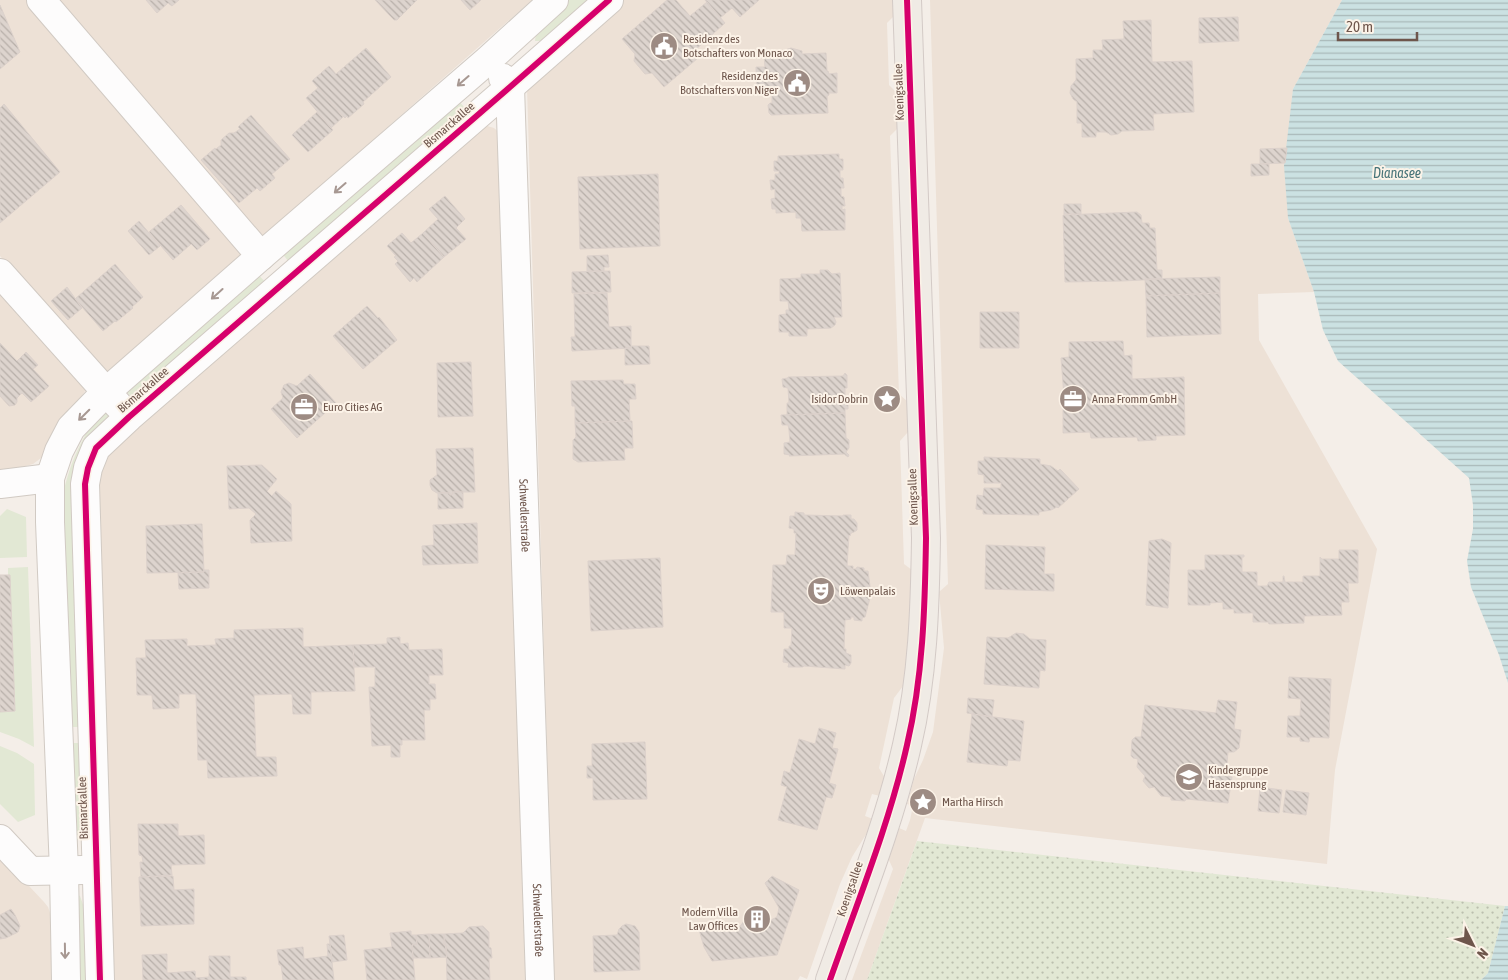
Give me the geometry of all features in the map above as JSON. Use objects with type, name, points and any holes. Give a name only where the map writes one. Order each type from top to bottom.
[{"type":"main road","name":"Koenigsallee","points":[[830,980],[894,797],[908,744],[922,643],[925,604],[926,538],[907,0]]},
{"type":"street","points":[[41,0],[261,256]]},
{"type":"street","name":"Bismarckallee","points":[[66,980],[64,871],[50,522],[50,478],[59,451],[71,428],[106,392],[488,60],[554,0]]},
{"type":"street","name":"Bismarckallee","points":[[100,980],[85,484],[88,468],[96,448],[129,417],[609,0]]},
{"type":"street","points":[[488,60],[510,87]]},
{"type":"street","name":"Schwedlerstraße","points":[[510,87],[540,980]]},
{"type":"street","name":"Bismarckallee","points":[[0,272],[106,392]]},
{"type":"street","points":[[106,392],[129,417]]},
{"type":"street","points":[[0,484],[50,478]]},
{"type":"street","points":[[0,839],[30,870],[97,870]]},
{"type":"shaded area","points":[[0,0],[532,0],[113,369],[107,372],[100,370],[0,256]]},
{"type":"shaded area","points":[[621,0],[894,0],[895,15],[887,23],[889,85],[897,93],[898,128],[890,136],[899,394],[907,401],[908,432],[900,441],[904,564],[912,570],[910,634],[903,686],[894,698],[879,768],[885,778],[880,796],[872,794],[865,816],[873,819],[870,828],[852,857],[840,884],[807,979],[800,976],[798,980],[554,980],[527,88]]},
{"type":"shaded area","points":[[930,0],[1342,0],[1293,89],[1288,218],[1314,292],[1258,294],[1259,340],[1377,549],[1335,770],[1327,864],[925,818],[867,980],[852,980],[893,869],[888,858],[899,828],[906,831],[910,820],[913,806],[907,804],[914,779],[933,732],[944,648],[939,592],[948,584]]},
{"type":"shaded area","points":[[484,125],[494,128],[502,135],[529,980],[111,980],[97,481],[109,451]]},
{"type":"shaded area","points":[[0,286],[86,385],[85,391],[45,455],[33,464],[0,473]]},
{"type":"shaded area","points":[[0,855],[48,907],[51,916],[54,980],[0,980]]},
{"type":"green space","points":[[568,0],[588,0],[541,41],[535,41],[536,35],[543,24]]},
{"type":"green space","points":[[456,98],[465,108],[289,262],[281,252]]},
{"type":"green space","points":[[257,273],[266,283],[133,399],[126,391]]},
{"type":"green space","points":[[104,410],[109,417],[91,437],[81,727],[68,727],[63,494],[69,471],[81,443],[98,413]]},
{"type":"green space","points":[[7,509],[26,517],[27,557],[0,558],[0,516]]},
{"type":"green space","points":[[28,567],[34,747],[0,732],[0,712],[15,711],[10,575],[8,575],[8,568]]},
{"type":"green space","points":[[68,743],[81,743],[82,833],[76,842]]},
{"type":"green space","points":[[0,746],[17,753],[34,764],[35,815],[18,822],[0,804]]},
{"type":"green space","points":[[917,841],[1505,906],[1488,973],[1481,980],[867,980]]},
{"type":"green space","points":[[77,895],[80,896],[86,913],[89,980],[76,980]]},
{"type":"water","name":"Dianasee","points":[[1342,0],[1508,0],[1508,683],[1499,655],[1471,587],[1467,561],[1473,529],[1473,505],[1469,478],[1338,361],[1323,330],[1314,292],[1288,218],[1284,166],[1293,89]]},
{"type":"water","points":[[1505,906],[1508,906],[1508,980],[1481,980],[1488,973]]},
{"type":"building","points":[[146,0],[179,0],[172,6],[168,3],[157,13]]},
{"type":"building","points":[[375,0],[417,0],[397,20],[394,20]]},
{"type":"building","points":[[461,0],[481,0],[470,10]]},
{"type":"building","name":"Residenz des Botschafters von Monaco","points":[[667,0],[676,0],[690,16],[707,2],[725,23],[693,52],[698,58],[664,87],[652,73],[645,74],[634,61],[635,54],[622,39]]},
{"type":"building","points":[[705,0],[759,0],[740,17],[732,8],[720,18]]},
{"type":"building","points":[[0,5],[20,52],[0,69]]},
{"type":"building","points":[[1238,17],[1239,41],[1199,43],[1199,18]]},
{"type":"building","points":[[1151,20],[1152,62],[1192,61],[1194,112],[1153,114],[1154,130],[1122,131],[1111,135],[1106,132],[1096,132],[1096,137],[1082,137],[1082,123],[1077,123],[1077,102],[1070,93],[1071,86],[1076,80],[1076,59],[1093,58],[1093,50],[1103,50],[1102,40],[1124,39],[1123,21]]},
{"type":"building","points":[[366,48],[391,77],[363,102],[364,104],[348,118],[347,116],[345,118],[312,81],[329,66],[336,74]]},
{"type":"building","name":"Residenz des Botschafters von Niger","points":[[791,48],[802,51],[802,54],[826,53],[827,71],[829,74],[837,73],[837,93],[829,93],[827,96],[828,113],[771,115],[768,105],[772,103],[772,94],[757,95],[756,67],[765,67],[764,55],[779,55],[779,52]]},
{"type":"building","points":[[318,88],[343,117],[331,128],[306,98]]},
{"type":"building","points":[[4,104],[60,172],[0,223],[0,108]]},
{"type":"building","points":[[317,112],[333,130],[308,152],[292,135]]},
{"type":"building","points":[[251,115],[290,159],[272,174],[275,178],[260,191],[257,188],[239,203],[201,160],[221,145],[221,140],[229,133],[234,133],[240,129],[238,127]]},
{"type":"building","points":[[1287,148],[1285,163],[1260,164],[1260,149]]},
{"type":"building","points":[[839,154],[839,159],[843,159],[843,170],[840,170],[840,178],[843,178],[844,188],[841,188],[841,196],[844,197],[845,206],[842,206],[842,210],[845,209],[845,230],[802,231],[801,218],[796,218],[796,212],[776,213],[776,209],[772,209],[771,199],[775,198],[775,189],[771,190],[770,180],[775,180],[775,174],[779,174],[779,171],[774,171],[774,161],[778,161],[778,156]]},
{"type":"building","points":[[1251,164],[1269,164],[1269,175],[1251,176]]},
{"type":"building","points":[[658,174],[660,246],[580,249],[578,177]]},
{"type":"building","points":[[445,196],[465,219],[456,228],[466,239],[444,257],[423,233],[438,219],[429,209]]},
{"type":"building","points":[[1064,204],[1081,204],[1081,214],[1064,214]]},
{"type":"building","points":[[181,205],[210,239],[197,250],[191,244],[173,260],[149,232]]},
{"type":"building","points":[[1137,212],[1141,215],[1142,223],[1149,223],[1150,228],[1155,228],[1157,270],[1162,270],[1162,279],[1065,282],[1063,215]]},
{"type":"building","points":[[139,221],[160,246],[149,255],[128,231]]},
{"type":"building","points":[[402,233],[411,243],[423,233],[444,257],[417,282],[414,278],[410,282],[395,264],[398,261],[394,257],[396,256],[387,246]]},
{"type":"building","points":[[608,255],[609,267],[604,267],[604,271],[587,271],[587,256]]},
{"type":"building","points":[[115,264],[143,297],[133,308],[103,331],[75,299]]},
{"type":"building","points":[[820,270],[828,270],[832,274],[840,273],[842,317],[834,317],[836,322],[831,328],[807,329],[807,336],[789,336],[789,332],[779,332],[779,315],[786,314],[786,310],[789,310],[788,301],[780,301],[780,279],[801,278],[801,274],[820,274]]},
{"type":"building","points":[[610,271],[611,292],[572,293],[572,272]]},
{"type":"building","points":[[1220,277],[1220,293],[1146,296],[1145,279]]},
{"type":"building","points":[[67,287],[82,308],[68,320],[51,301]]},
{"type":"building","points":[[607,293],[609,327],[631,326],[631,348],[572,351],[571,337],[575,337],[574,294]]},
{"type":"building","points":[[1220,293],[1221,334],[1147,337],[1146,296]]},
{"type":"building","points":[[367,306],[379,317],[397,340],[363,369],[333,336]]},
{"type":"building","points":[[980,312],[1019,312],[1019,348],[980,348]]},
{"type":"building","points":[[1123,341],[1124,356],[1132,355],[1132,379],[1184,377],[1185,435],[1156,436],[1156,440],[1138,441],[1137,437],[1091,438],[1090,432],[1063,433],[1063,409],[1065,409],[1061,358],[1069,357],[1069,342]]},
{"type":"building","points":[[0,343],[17,361],[26,352],[38,365],[33,369],[49,386],[31,402],[22,393],[17,398],[15,405],[9,406],[0,396]]},
{"type":"building","points":[[631,346],[649,346],[650,364],[625,365],[625,348],[631,348]]},
{"type":"building","points":[[471,362],[473,416],[438,417],[437,363]]},
{"type":"building","points":[[845,373],[847,375],[847,388],[845,388],[845,399],[848,399],[848,409],[845,409],[845,413],[787,415],[787,403],[789,403],[788,388],[783,387],[782,379],[788,377],[843,376]]},
{"type":"building","points":[[310,374],[336,403],[297,438],[271,409],[283,398],[281,392],[284,385],[289,383],[297,386]]},
{"type":"building","points":[[623,380],[624,384],[635,384],[636,399],[629,399],[630,421],[575,423],[575,406],[572,406],[571,381]]},
{"type":"building","points":[[845,413],[846,438],[849,440],[849,448],[846,452],[849,455],[848,457],[844,454],[789,456],[784,454],[784,443],[790,442],[788,425],[782,425],[781,415]]},
{"type":"building","points":[[632,421],[633,448],[624,448],[625,460],[578,462],[573,459],[573,440],[576,437],[575,423]]},
{"type":"building","points":[[473,448],[475,492],[453,492],[450,495],[450,493],[437,493],[432,490],[430,480],[437,475],[436,449]]},
{"type":"building","points":[[984,457],[1040,459],[1040,464],[1051,466],[1058,471],[1060,469],[1079,489],[1058,508],[1039,512],[1039,515],[983,514],[983,510],[976,509],[977,495],[983,496],[984,488],[1001,488],[1001,483],[984,483],[984,475],[978,474],[978,461],[984,461]]},
{"type":"building","points":[[262,465],[277,479],[267,491],[272,496],[276,491],[291,504],[292,541],[251,543],[250,520],[256,514],[249,508],[229,509],[227,466]]},
{"type":"building","points":[[453,492],[463,492],[463,508],[438,509],[438,493],[450,493],[450,495]]},
{"type":"building","name":"Löwenpalais","points":[[795,512],[804,513],[804,515],[851,515],[851,519],[854,519],[857,523],[857,530],[849,535],[847,566],[853,566],[853,569],[857,567],[864,568],[864,571],[868,571],[871,594],[865,617],[862,618],[862,621],[854,620],[854,617],[845,620],[844,649],[846,649],[846,653],[851,655],[851,663],[849,666],[845,665],[845,669],[804,666],[788,667],[789,663],[783,662],[784,649],[789,649],[789,646],[791,646],[792,628],[784,628],[784,612],[771,612],[773,565],[786,565],[787,555],[795,555],[796,533],[794,533],[794,529],[789,528],[790,516],[795,516]]},
{"type":"building","points":[[477,523],[478,563],[423,565],[422,546],[434,545],[433,525]]},
{"type":"building","points":[[202,524],[204,572],[147,573],[146,526]]},
{"type":"building","points":[[1162,539],[1171,543],[1168,608],[1146,605],[1149,541]]},
{"type":"building","points":[[986,545],[1045,547],[1044,574],[1054,574],[1054,591],[985,589]]},
{"type":"building","points":[[1339,550],[1358,550],[1358,583],[1348,583],[1349,602],[1341,602],[1342,615],[1304,616],[1304,623],[1269,624],[1268,622],[1253,622],[1253,613],[1234,613],[1234,609],[1223,609],[1223,602],[1210,603],[1210,605],[1188,605],[1188,570],[1205,570],[1205,555],[1244,555],[1242,557],[1242,572],[1257,572],[1257,586],[1267,586],[1269,582],[1283,582],[1283,576],[1285,582],[1303,582],[1303,576],[1320,576],[1320,557],[1322,559],[1339,559]]},
{"type":"building","points":[[660,558],[663,627],[591,631],[588,561]]},
{"type":"building","points":[[204,570],[209,570],[209,588],[179,589],[178,573],[204,572]]},
{"type":"building","points":[[0,575],[10,575],[15,711],[0,712]]},
{"type":"building","points":[[303,628],[303,647],[353,645],[355,691],[311,692],[311,714],[293,714],[292,694],[254,695],[256,757],[276,757],[277,776],[208,778],[207,760],[198,760],[196,694],[179,694],[179,708],[153,709],[152,695],[137,695],[136,658],[146,658],[145,640],[187,639],[187,646],[216,645],[215,639],[234,638],[234,630]]},
{"type":"building","points":[[1016,633],[1024,634],[1030,639],[1046,640],[1045,671],[1040,670],[1039,688],[984,684],[987,637],[1008,638]]},
{"type":"building","points":[[400,637],[400,644],[408,643],[409,650],[442,649],[443,675],[429,675],[429,684],[435,684],[436,699],[430,699],[430,710],[424,710],[425,740],[402,740],[400,757],[391,757],[391,745],[372,746],[369,687],[375,687],[375,667],[354,667],[353,645],[387,644],[387,638]]},
{"type":"building","points":[[1289,677],[1331,679],[1329,738],[1310,737],[1309,742],[1300,741],[1300,737],[1287,737],[1288,716],[1300,716],[1301,699],[1288,698]]},
{"type":"building","points":[[968,698],[994,700],[992,717],[967,713]]},
{"type":"building","points":[[1218,700],[1237,702],[1234,729],[1241,730],[1239,748],[1234,752],[1228,752],[1226,776],[1232,777],[1228,803],[1186,799],[1185,801],[1171,800],[1171,797],[1161,796],[1154,787],[1149,788],[1143,781],[1145,776],[1137,767],[1138,759],[1131,756],[1132,740],[1135,737],[1141,737],[1145,705],[1216,713]]},
{"type":"building","points":[[972,714],[1024,721],[1020,761],[1008,760],[1007,766],[967,762]]},
{"type":"building","points":[[819,728],[836,733],[832,748],[838,749],[829,783],[836,785],[832,798],[826,797],[817,830],[778,820],[787,787],[781,785],[784,771],[790,773],[799,739],[815,744]]},
{"type":"building","points":[[645,742],[647,799],[593,800],[593,778],[587,778],[587,766],[592,766],[592,744]]},
{"type":"building","points":[[1260,787],[1282,790],[1279,813],[1258,811]]},
{"type":"building","points":[[1286,790],[1309,793],[1306,815],[1283,812]]},
{"type":"building","points":[[138,824],[178,824],[178,836],[204,835],[205,864],[171,865],[172,875],[141,877],[140,862],[143,862],[142,856],[139,855]]},
{"type":"building","points":[[173,876],[174,890],[194,889],[194,924],[141,926],[139,877]]},
{"type":"building","name":"Modern Villa Law Offices","points":[[772,876],[799,890],[777,955],[712,961],[704,947],[698,926],[738,929],[754,908],[771,920],[777,917],[779,908],[765,883]]},
{"type":"building","points":[[11,909],[20,926],[18,932],[0,939],[0,915]]},
{"type":"building","points":[[626,924],[635,926],[639,932],[640,970],[594,972],[593,936],[617,935],[619,929]]},
{"type":"building","points":[[483,926],[489,932],[489,947],[491,948],[492,958],[489,958],[490,980],[447,980],[444,934],[463,933],[469,927]]},
{"type":"building","points":[[411,931],[411,935],[416,935],[417,944],[412,945],[415,980],[367,980],[364,950],[392,947],[390,933]]},
{"type":"building","points":[[429,934],[430,958],[413,958],[412,945],[417,944],[416,935]]},
{"type":"building","points":[[429,934],[444,934],[447,957],[430,958]]},
{"type":"building","points":[[344,935],[347,960],[332,962],[329,936]]},
{"type":"building","points":[[327,944],[330,944],[334,980],[283,980],[277,950],[303,947],[304,959],[328,956]]},
{"type":"building","points":[[167,954],[167,973],[195,971],[196,980],[143,980],[142,955]]},
{"type":"building","points":[[209,956],[230,956],[230,977],[246,977],[246,980],[196,980],[196,978],[209,977]]},
{"type":"cycle path","points":[[100,980],[85,484],[88,468],[96,448],[129,417],[609,0]]},
{"type":"cycle path","points":[[830,980],[872,864],[900,775],[917,694],[920,668],[926,538],[907,0]]},
{"type":"place","name":"Residenz des Botschafters von Monaco","points":[[664,46]]},
{"type":"place","name":"Residenz des Botschafters von Niger","points":[[797,83]]},
{"type":"place","name":"Isidor Dobrin","points":[[887,399]]},
{"type":"place","name":"Anna Fromm GmbH","points":[[1073,399]]},
{"type":"place","name":"Euro Cities AG","points":[[304,407]]},
{"type":"place","name":"Löwenpalais","points":[[821,591]]},
{"type":"place","name":"Kindergruppe Hasensprung","points":[[1189,777]]},
{"type":"place","name":"Martha Hirsch","points":[[923,802]]},
{"type":"place","name":"Modern Villa Law Offices","points":[[757,919]]}]
